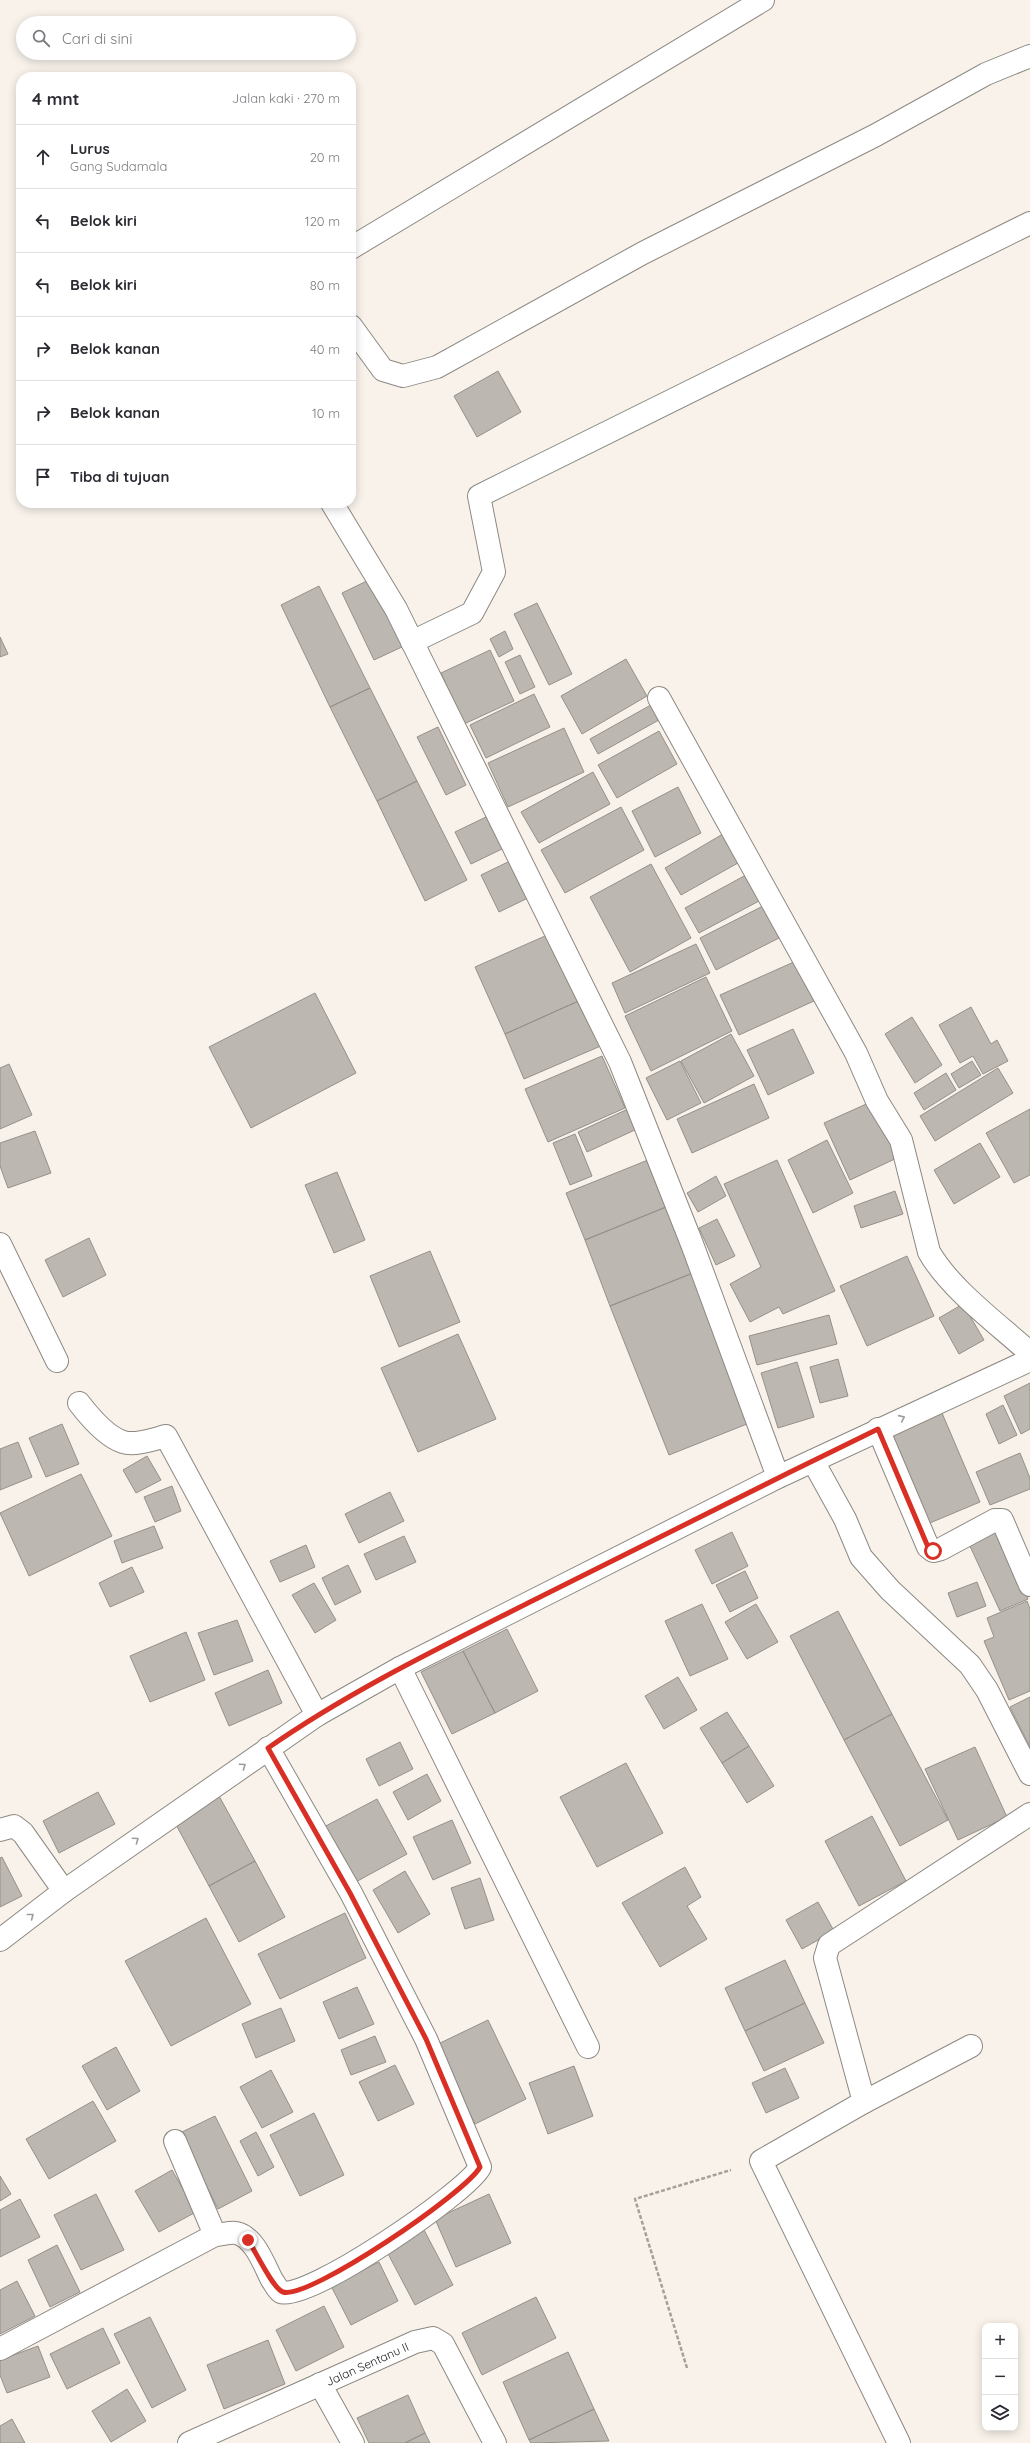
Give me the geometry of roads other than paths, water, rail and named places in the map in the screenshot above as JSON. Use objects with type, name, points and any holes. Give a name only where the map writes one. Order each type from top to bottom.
[{"type":"street","points":[[356,245],[763,0]]},
{"type":"street","points":[[356,333],[383,370],[403,376],[437,367],[643,253],[876,136],[986,74],[1030,56]]},
{"type":"street","points":[[412,642],[472,613],[494,572],[479,496],[1030,223]]},
{"type":"street","points":[[335,508],[396,609],[620,1062],[689,1237],[778,1477]]},
{"type":"street","points":[[659,698],[856,1053],[877,1101],[901,1140],[929,1252],[935,1262],[952,1282],[1030,1353]]},
{"type":"street","points":[[0,1244],[57,1361]]},
{"type":"street","points":[[0,1940],[64,1890],[316,1715],[400,1668],[778,1477],[878,1429],[1030,1360]]},
{"type":"street","points":[[79,1403],[96,1423],[123,1442],[143,1441],[166,1436],[316,1715]]},
{"type":"street","points":[[878,1429],[928,1547],[933,1551],[995,1520],[1002,1520],[1030,1586]]},
{"type":"street","points":[[814,1461],[844,1519],[861,1557],[890,1590],[970,1664],[987,1690],[1030,1774]]},
{"type":"street","points":[[400,1668],[588,2047]]},
{"type":"street","points":[[0,2349],[215,2235],[236,2233],[248,2240],[277,2288],[287,2293],[295,2292],[324,2280],[397,2236],[469,2181],[480,2167],[426,2039],[350,1893],[268,1748]]},
{"type":"street","points":[[864,2102],[824,1958],[829,1945],[1030,1814]]},
{"type":"street","points":[[0,1830],[14,1826],[23,1833],[64,1890]]},
{"type":"street","points":[[899,2443],[761,2162],[864,2102],[971,2046]]},
{"type":"street","points":[[175,2141],[215,2235]]},
{"type":"street","name":"Jalan Sentanu II","points":[[189,2443],[415,2342],[433,2338],[443,2344],[495,2443]]},
{"type":"street","points":[[320,2384],[353,2443]]}]
